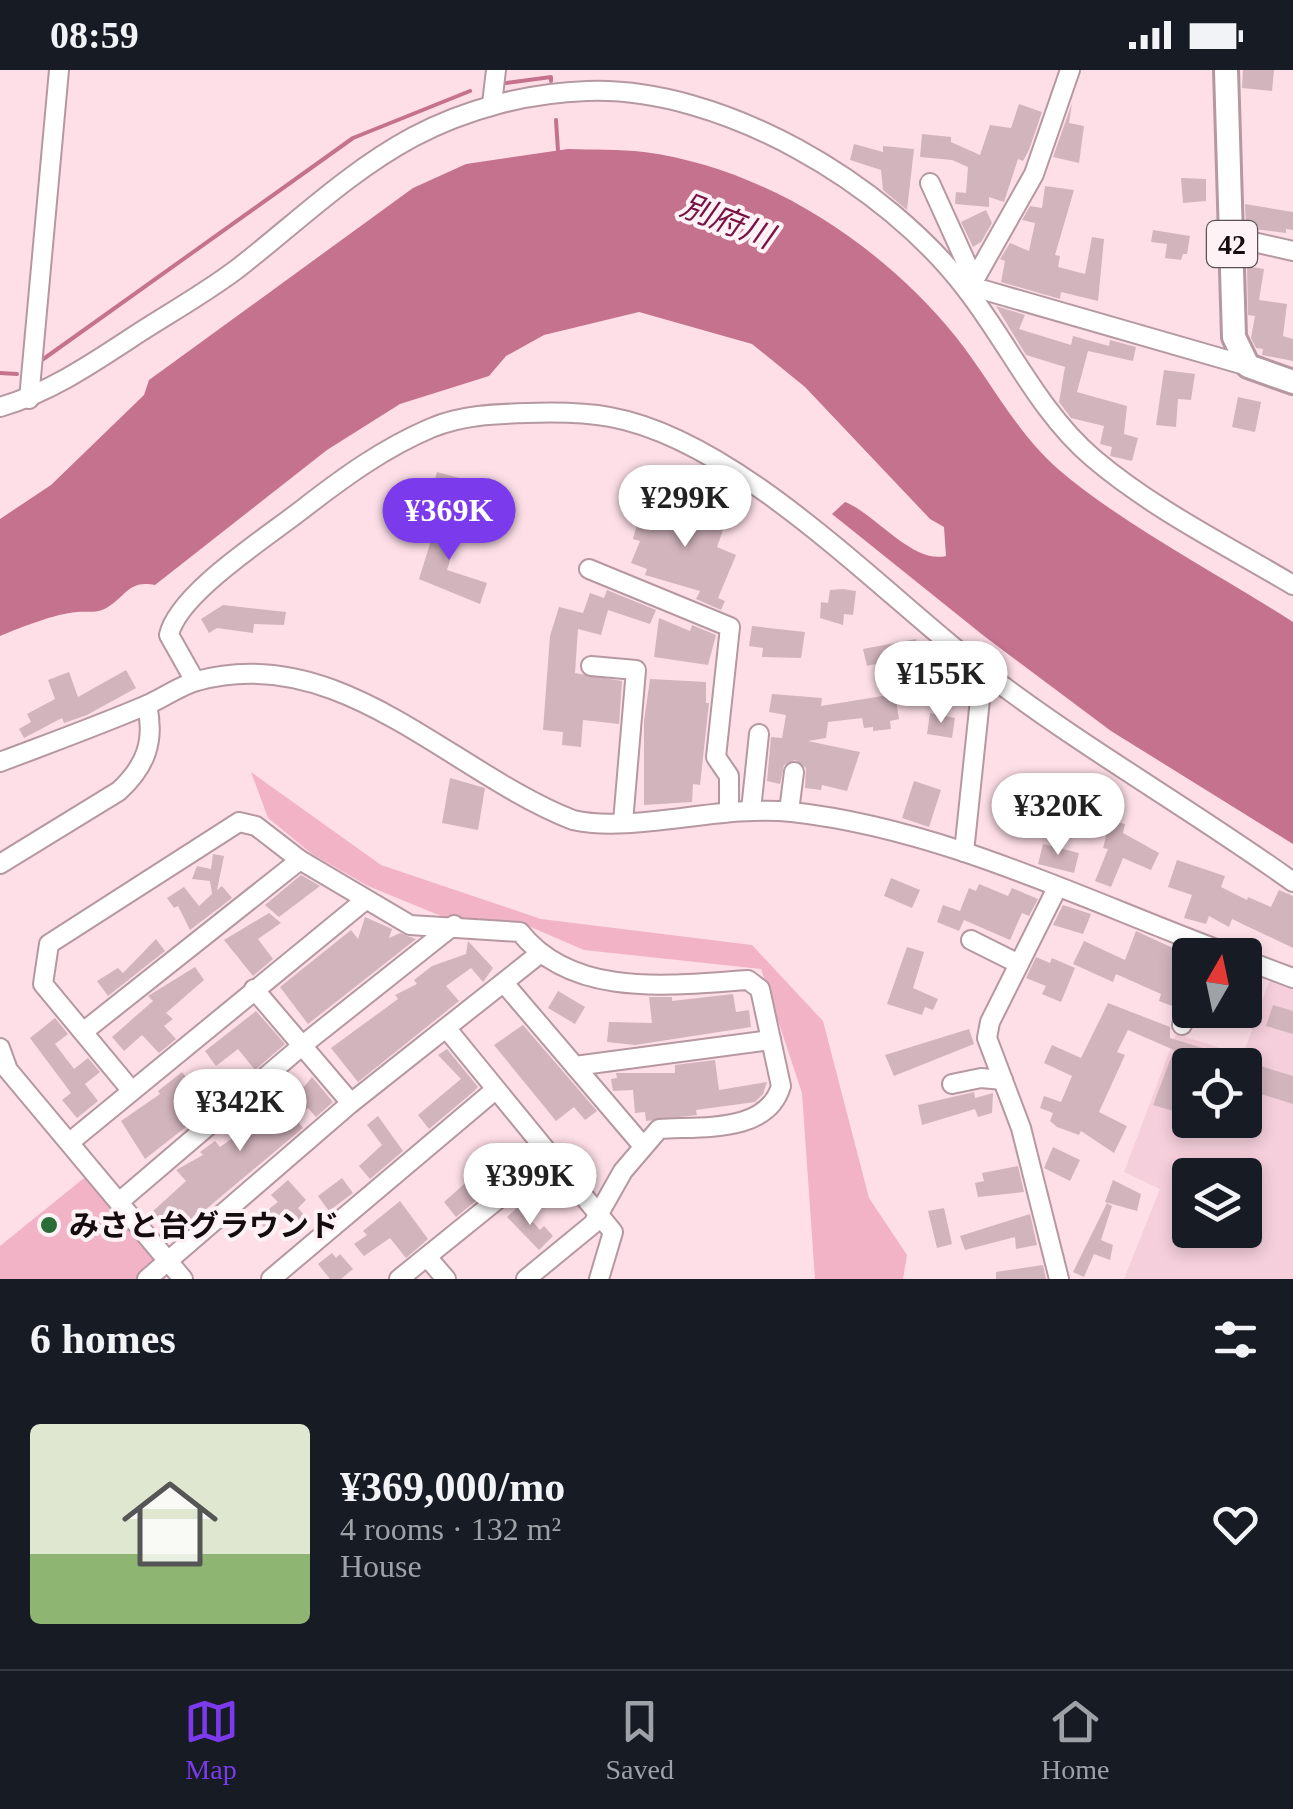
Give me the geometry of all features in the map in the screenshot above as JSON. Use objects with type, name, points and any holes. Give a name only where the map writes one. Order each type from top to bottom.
[{"type":"main road","name":"42","points":[[1226,70],[1234,338],[1248,366]]},
{"type":"main road","points":[[1248,366],[1293,382]]},
{"type":"street","points":[[28,399],[59,70]]},
{"type":"street","points":[[492,104],[496,70]]},
{"type":"street","points":[[971,285],[1034,174],[1070,70]]},
{"type":"street","points":[[0,407],[28,399],[89,366],[237,268],[282,228],[414,136],[492,104],[588,91],[683,106],[761,130],[842,175],[907,226],[971,285],[1248,366]]},
{"type":"street","points":[[930,183],[971,285],[1061,426],[1094,459],[1160,505],[1293,584]]},
{"type":"street","points":[[1232,237],[1293,251]]},
{"type":"street","points":[[195,681],[168,635],[172,620],[214,580],[350,472],[434,426],[477,414],[553,412],[612,417],[704,455],[817,534],[982,671],[1293,882]]},
{"type":"street","points":[[589,569],[730,627],[716,757],[729,776],[729,810]]},
{"type":"street","points":[[591,666],[636,670],[624,822]]},
{"type":"street","points":[[964,852],[982,671]]},
{"type":"street","points":[[0,762],[148,705],[195,681],[266,674],[347,694],[551,812],[596,826],[729,810],[789,812],[870,823],[964,852],[1178,938]]},
{"type":"street","points":[[0,864],[119,791],[136,776],[146,757],[152,729],[148,705]]},
{"type":"street","points":[[751,810],[759,734]]},
{"type":"street","points":[[789,812],[794,772]]},
{"type":"street","points":[[131,1090],[44,984],[48,944],[239,822],[256,826],[300,860],[410,925],[520,932],[538,955],[581,976],[659,985],[748,980],[760,989],[781,1086],[777,1100],[754,1121],[659,1129],[643,1146],[593,1224],[526,1279]]},
{"type":"street","points":[[83,1032],[300,860]]},
{"type":"street","points":[[1057,888],[990,1022],[987,1038],[1020,1128],[1059,1279]]},
{"type":"street","points":[[70,1142],[364,901]]},
{"type":"street","points":[[119,1202],[304,1044],[454,925]]},
{"type":"street","points":[[970,940],[1019,964]]},
{"type":"street","points":[[147,1279],[351,1103],[538,955]]},
{"type":"street","points":[[1262,966],[1293,978]]},
{"type":"street","points":[[504,983],[643,1146]]},
{"type":"street","points":[[254,988],[351,1103]]},
{"type":"street","points":[[447,1029],[613,1232],[599,1279]]},
{"type":"street","points":[[575,1066],[771,1040]]},
{"type":"street","points":[[0,1048],[8,1070],[184,1279]]},
{"type":"street","points":[[952,1084],[981,1078],[1003,1080]]},
{"type":"street","points":[[272,1279],[496,1090]]},
{"type":"street","points":[[399,1279],[550,1156]]},
{"type":"street","points":[[427,1257],[446,1279]]},
{"type":"shaded area","points":[[251,772],[381,865],[541,919],[752,945],[823,1021],[869,1198],[907,1255],[903,1279],[815,1279],[802,1093],[761,969],[584,950],[526,925],[446,918],[368,886],[312,854],[268,818]]},
{"type":"shaded area","points":[[1273,970],[1293,978],[1293,1279],[1124,1279],[1160,1189],[1124,1172],[1176,1034],[1221,1048],[1172,1048],[1172,1138],[1262,1138],[1262,1048],[1245,1048],[1253,1028],[1262,1028],[1262,1001]]},
{"type":"shaded area","points":[[94,1170],[169,1261],[147,1279],[0,1279],[0,1246]]},
{"type":"water","name":"別府川","points":[[568,149],[635,151],[689,161],[733,174],[817,215],[856,241],[926,303],[956,337],[1029,439],[1058,469],[1141,529],[1293,622],[1293,844],[1111,731],[832,514],[845,502],[920,553],[946,556],[944,527],[930,519],[805,387],[752,344],[639,312],[544,335],[506,356],[489,376],[400,404],[327,450],[155,585],[134,587],[100,611],[58,615],[0,636],[0,519],[51,485],[144,395],[149,380],[413,188],[466,164]]},
{"type":"building","points":[[1243,70],[1274,70],[1272,91],[1242,88]]},
{"type":"building","points":[[1072,103],[1069,123],[1084,126],[1079,163],[1053,157]]},
{"type":"building","points":[[1019,104],[1042,112],[1029,150],[1023,161],[1018,159],[1004,202],[989,197],[989,207],[955,204],[956,192],[966,193],[968,167],[952,160],[920,157],[922,134],[951,137],[951,142],[980,155],[990,125],[1011,128]]},
{"type":"building","points":[[854,144],[883,152],[883,146],[914,149],[907,210],[883,190],[881,170],[850,160]]},
{"type":"building","points":[[1181,178],[1206,179],[1206,201],[1183,203]]},
{"type":"building","points":[[1045,186],[1074,190],[1055,255],[1060,256],[1058,267],[1085,274],[1092,237],[1104,239],[1098,301],[1061,292],[1060,299],[1001,282],[1005,261],[1000,259],[1010,243],[1029,251],[1035,223],[1022,220],[1030,206],[1042,208]]},
{"type":"building","points":[[1245,204],[1293,212],[1293,230],[1286,229],[1286,233],[1246,228]]},
{"type":"building","points":[[986,210],[992,223],[981,242],[973,247],[961,222]]},
{"type":"building","points":[[1153,230],[1190,236],[1187,254],[1181,260],[1165,258],[1167,244],[1151,242]]},
{"type":"building","points":[[1247,266],[1264,269],[1259,300],[1287,304],[1283,336],[1293,339],[1293,361],[1262,355],[1263,349],[1256,348],[1251,338],[1255,316],[1248,315]]},
{"type":"building","points":[[996,306],[1025,315],[1019,329],[1071,345],[1073,336],[1109,346],[1110,340],[1136,347],[1133,361],[1088,351],[1077,392],[1127,406],[1124,434],[1138,438],[1132,461],[1110,456],[1112,447],[1100,444],[1104,426],[1071,418],[1059,402],[1065,367],[1026,355]]},
{"type":"building","points":[[1164,370],[1195,374],[1191,400],[1178,399],[1176,427],[1156,425]]},
{"type":"building","points":[[1238,397],[1261,402],[1255,432],[1232,427]]},
{"type":"building","points":[[437,472],[459,478],[450,509],[428,503]]},
{"type":"building","points":[[644,498],[666,504],[660,526],[678,531],[689,532],[701,500],[730,510],[717,547],[736,555],[718,598],[725,601],[721,610],[696,599],[700,591],[645,575],[647,569],[631,563],[640,541],[633,539]]},
{"type":"building","points":[[439,515],[462,522],[447,570],[487,583],[480,604],[419,579]]},
{"type":"building","points":[[607,590],[656,610],[650,624],[608,610],[601,635],[578,629],[575,673],[622,681],[619,724],[583,720],[581,747],[562,745],[563,732],[543,730],[550,636],[559,607],[583,613],[590,593],[604,598]]},
{"type":"building","points":[[830,590],[856,591],[853,615],[844,614],[843,625],[820,618],[821,602],[828,603]]},
{"type":"building","points":[[223,605],[286,612],[284,625],[254,624],[253,633],[217,628],[209,633],[201,619]]},
{"type":"building","points":[[659,618],[690,631],[692,625],[716,635],[708,665],[654,657]]},
{"type":"building","points":[[752,626],[805,632],[801,658],[762,657],[763,648],[749,646]]},
{"type":"building","points":[[916,639],[921,662],[886,672],[884,662],[867,666],[863,649]]},
{"type":"building","points":[[940,665],[969,679],[953,699],[929,687]]},
{"type":"building","points":[[126,670],[136,688],[87,715],[64,723],[62,718],[24,738],[19,729],[31,722],[27,714],[55,699],[48,680],[69,672],[78,697]]},
{"type":"building","points":[[650,679],[706,682],[709,703],[700,785],[693,784],[692,802],[644,805],[644,721]]},
{"type":"building","points":[[772,694],[822,698],[821,706],[895,694],[899,719],[890,721],[891,729],[873,731],[873,727],[864,728],[862,718],[828,722],[826,738],[808,741],[860,752],[847,791],[822,785],[821,790],[805,788],[806,768],[795,760],[784,765],[780,784],[767,781],[771,737],[782,738],[786,715],[769,712]]},
{"type":"building","points":[[930,713],[955,718],[952,738],[927,734]]},
{"type":"building","points":[[450,778],[485,788],[478,830],[442,823]]},
{"type":"building","points":[[914,781],[941,790],[929,827],[902,818]]},
{"type":"building","points":[[1068,798],[1105,808],[1100,826],[1064,817]]},
{"type":"building","points":[[1110,821],[1125,824],[1123,833],[1159,853],[1151,870],[1123,858],[1111,887],[1095,881],[1108,849],[1103,848]]},
{"type":"building","points":[[1043,844],[1079,853],[1074,873],[1038,864]]},
{"type":"building","points":[[213,854],[224,856],[217,890],[222,886],[232,898],[190,930],[178,906],[174,908],[167,898],[184,887],[199,906],[212,894],[210,881],[192,879],[197,866],[211,869]]},
{"type":"building","points":[[1177,860],[1225,876],[1221,887],[1247,900],[1248,897],[1271,907],[1279,890],[1293,896],[1293,948],[1232,919],[1229,927],[1209,916],[1206,924],[1184,918],[1192,895],[1168,887]]},
{"type":"building","points":[[301,875],[320,886],[279,917],[265,905]]},
{"type":"building","points":[[891,878],[920,890],[912,908],[884,896]]},
{"type":"building","points":[[979,884],[1008,896],[1012,888],[1038,899],[1029,916],[1022,913],[1010,940],[964,920],[959,931],[937,922],[943,905],[960,911],[969,888],[976,891]]},
{"type":"building","points":[[1063,905],[1091,914],[1083,934],[1053,925]]},
{"type":"building","points":[[269,913],[281,923],[258,939],[273,959],[253,976],[224,940]]},
{"type":"building","points":[[365,917],[392,929],[389,938],[400,933],[416,939],[308,1024],[280,987],[351,930],[358,939]]},
{"type":"building","points":[[1136,931],[1172,948],[1172,1006],[1159,1001],[1161,994],[1116,974],[1113,982],[1073,964],[1084,941],[1125,960]]},
{"type":"building","points":[[156,939],[165,951],[108,996],[97,981],[118,968],[123,973]]},
{"type":"building","points":[[468,941],[493,968],[483,982],[471,968],[446,986],[459,1001],[358,1082],[331,1048],[398,999],[395,995],[417,984],[414,980],[432,966],[466,954]]},
{"type":"building","points":[[907,947],[924,952],[913,988],[938,999],[933,1010],[925,1007],[922,1015],[887,1004]]},
{"type":"building","points":[[1036,957],[1050,963],[1052,958],[1075,968],[1061,1002],[1042,994],[1046,986],[1026,978]]},
{"type":"building","points":[[195,967],[204,980],[166,1013],[173,1019],[164,1026],[176,1039],[159,1053],[142,1035],[124,1051],[112,1037],[153,1001],[148,996]]},
{"type":"building","points":[[558,991],[585,1007],[575,1024],[548,1008]]},
{"type":"building","points":[[733,994],[736,1012],[749,1010],[751,1027],[635,1045],[607,1042],[609,1022],[652,1023],[649,997],[672,997],[672,1001]]},
{"type":"building","points":[[1108,1003],[1170,1027],[1170,1038],[1202,1048],[1172,1049],[1128,1030],[1117,1052],[1125,1055],[1099,1112],[1127,1126],[1114,1153],[1081,1131],[1079,1135],[1057,1127],[1050,1121],[1053,1113],[1040,1108],[1044,1096],[1061,1102],[1072,1076],[1044,1063],[1052,1045],[1081,1058]]},
{"type":"building","points":[[1273,1005],[1293,1011],[1293,1034],[1266,1026]]},
{"type":"building","points":[[256,1011],[285,1044],[255,1070],[238,1049],[216,1066],[205,1051]]},
{"type":"building","points":[[55,1018],[68,1034],[55,1044],[74,1069],[88,1058],[100,1072],[85,1084],[98,1101],[77,1118],[62,1100],[71,1093],[30,1038]]},
{"type":"building","points":[[523,1025],[597,1111],[585,1120],[574,1107],[556,1121],[494,1045]]},
{"type":"building","points":[[969,1029],[974,1044],[894,1076],[885,1055]]},
{"type":"building","points":[[447,1049],[478,1087],[429,1129],[418,1115],[461,1079],[438,1055]]},
{"type":"building","points":[[1172,1055],[1172,1111],[1153,1105]]},
{"type":"building","points":[[715,1060],[719,1090],[767,1082],[763,1094],[755,1102],[646,1121],[645,1112],[635,1113],[633,1090],[613,1091],[611,1079],[617,1078],[616,1073],[675,1073],[675,1065]]},
{"type":"building","points":[[1262,1066],[1293,1076],[1293,1104],[1262,1094]]},
{"type":"building","points":[[182,1072],[210,1108],[145,1159],[121,1121],[160,1094],[158,1091]]},
{"type":"building","points":[[312,1077],[333,1102],[316,1117],[308,1108],[295,1118],[303,1128],[174,1236],[152,1212],[186,1181],[176,1170],[203,1155],[200,1152],[215,1141],[220,1147],[244,1130],[238,1123],[265,1105],[262,1102],[273,1094],[298,1082],[304,1087]]},
{"type":"building","points":[[974,1092],[975,1098],[993,1093],[992,1113],[978,1117],[975,1109],[922,1125],[918,1105]]},
{"type":"building","points":[[378,1116],[403,1151],[370,1179],[359,1166],[382,1145],[367,1125]]},
{"type":"building","points":[[1053,1147],[1080,1160],[1070,1181],[1044,1168]]},
{"type":"building","points":[[1018,1166],[1024,1192],[978,1197],[975,1183],[984,1181],[982,1173]]},
{"type":"building","points":[[481,1169],[495,1185],[456,1217],[444,1202]]},
{"type":"building","points":[[342,1178],[353,1193],[329,1211],[318,1196]]},
{"type":"building","points":[[288,1180],[306,1200],[298,1208],[311,1223],[299,1234],[283,1216],[266,1230],[257,1218],[278,1202],[271,1195]]},
{"type":"building","points":[[1113,1180],[1141,1194],[1137,1211],[1105,1202]]},
{"type":"building","points":[[400,1201],[428,1239],[406,1258],[390,1238],[364,1256],[354,1244],[367,1235],[363,1231]]},
{"type":"building","points":[[1107,1203],[1112,1206],[1101,1240],[1113,1245],[1110,1260],[1094,1254],[1084,1277],[1073,1272]]},
{"type":"building","points":[[519,1206],[540,1230],[544,1226],[553,1236],[539,1250],[507,1217]]},
{"type":"building","points":[[944,1208],[952,1244],[937,1248],[928,1211]]},
{"type":"building","points":[[1030,1214],[1037,1245],[1016,1249],[1015,1237],[965,1250],[960,1236]]},
{"type":"building","points":[[332,1253],[336,1258],[340,1254],[353,1269],[341,1279],[330,1279],[318,1264]]},
{"type":"building","points":[[1043,1265],[1046,1279],[996,1279],[996,1272]]},
{"type":"waterway","points":[[499,84],[551,77],[551,81]]},
{"type":"waterway","points":[[42,360],[353,138],[470,91]]},
{"type":"waterway","points":[[556,120],[558,151]]},
{"type":"waterway","points":[[0,373],[17,374]]},
{"type":"place","name":"みさと台グラウンド","points":[[49,1225]]}]
